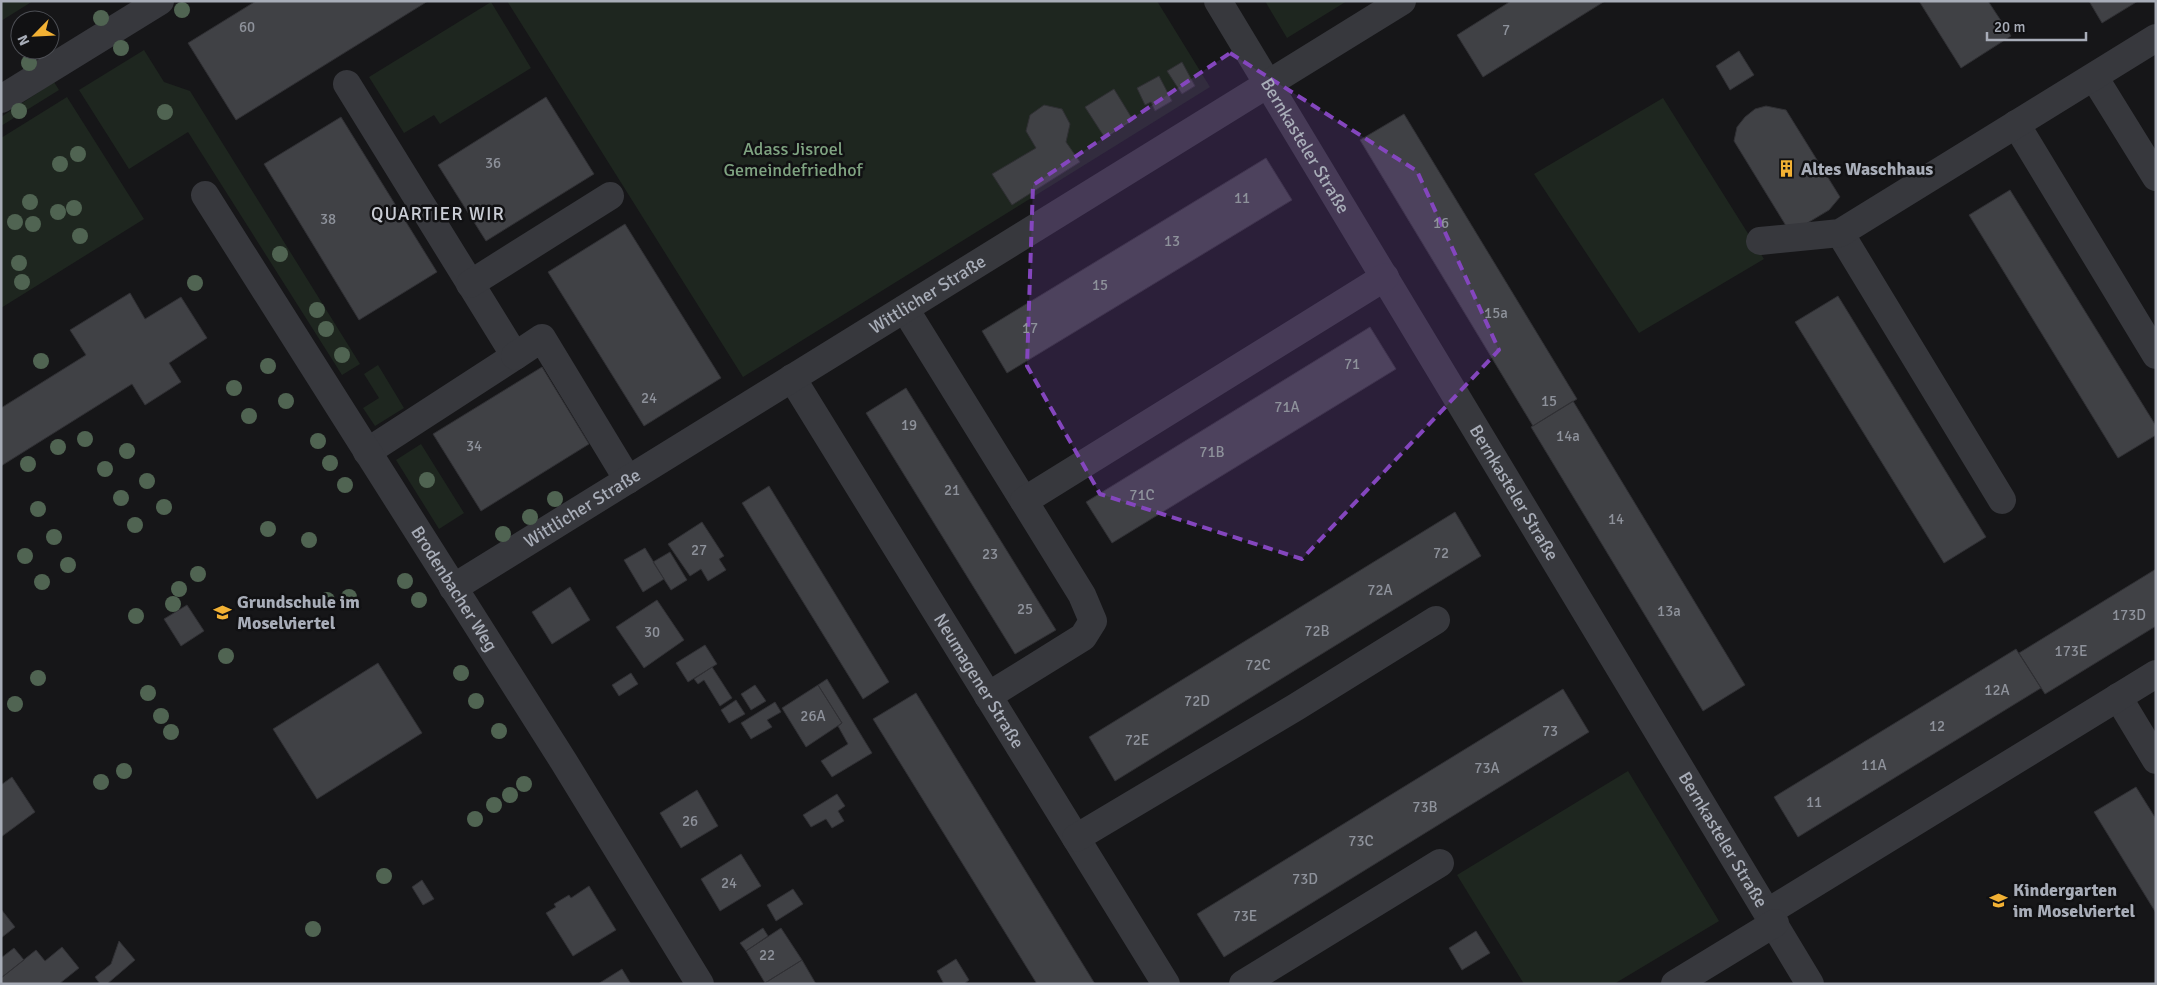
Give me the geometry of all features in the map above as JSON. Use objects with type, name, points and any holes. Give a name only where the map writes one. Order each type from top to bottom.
[{"type":"street","points":[[1,99],[160,1]]},
{"type":"street","name":"Bernkasteler Straße","points":[[1218,1],[1810,984]]},
{"type":"street","name":"Wittlicher Straße","points":[[453,588],[1402,1]]},
{"type":"street","points":[[1760,241],[1840,233],[2156,38]]},
{"type":"street","points":[[2094,76],[2156,177]]},
{"type":"street","points":[[347,84],[515,356]]},
{"type":"street","points":[[2016,124],[2156,355]]},
{"type":"street","name":"Brodenbacher Weg","points":[[205,195],[564,762],[700,984]]},
{"type":"street","points":[[470,284],[610,196]]},
{"type":"street","points":[[1840,233],[2002,500]]},
{"type":"street","points":[[1024,501],[1385,278]]},
{"type":"street","points":[[905,308],[1082,595],[1093,621],[1083,637],[988,696]]},
{"type":"street","points":[[367,452],[542,338],[628,480]]},
{"type":"street","name":"Neumagener Straße","points":[[792,378],[1166,984]]},
{"type":"street","points":[[1076,838],[1296,707],[1436,620]]},
{"type":"street","points":[[1675,984],[1771,917],[2156,674]]},
{"type":"street","points":[[2118,697],[2156,760]]},
{"type":"street","points":[[1243,984],[1440,863]]},
{"type":"highlighted area","points":[[1230,53],[1417,171],[1499,350],[1302,559],[1100,494],[1027,366],[1033,185]]},
{"type":"green space","points":[[1,1],[33,1],[19,10],[10,10],[10,15],[1,21]]},
{"type":"green space","name":"Adass Jisroel Gemeindefriedhof","points":[[507,1],[1157,1],[1210,87],[743,377]]},
{"type":"green space","points":[[1265,1],[1347,1],[1287,38]]},
{"type":"green space","points":[[491,2],[531,68],[440,124],[434,115],[404,133],[369,77]]},
{"type":"green space","points":[[144,50],[164,82],[190,91],[360,364],[342,375],[188,132],[129,169],[79,90]]},
{"type":"green space","points":[[54,82],[59,90],[1,126],[1,117]]},
{"type":"green space","points":[[67,97],[144,219],[1,308],[1,138]]},
{"type":"green space","points":[[1663,98],[1764,259],[1639,333],[1534,174]]},
{"type":"green space","points":[[378,365],[404,408],[375,426],[363,408],[379,398],[364,374]]},
{"type":"green space","points":[[421,444],[464,513],[439,529],[396,460]]},
{"type":"green space","points":[[1628,771],[1719,921],[1614,984],[1524,984],[1457,875]]},
{"type":"building","points":[[256,1],[428,1],[236,120],[188,43]]},
{"type":"building","points":[[1511,1],[1605,1],[1483,77],[1457,35]]},
{"type":"building","points":[[1919,1],[1988,1],[2011,36],[1961,68]]},
{"type":"building","points":[[2089,1],[2138,1],[2102,23]]},
{"type":"building","points":[[1739,51],[1754,75],[1730,90],[1716,66]]},
{"type":"building","points":[[1182,62],[1195,86],[1182,94],[1167,71]]},
{"type":"building","points":[[1159,76],[1172,101],[1155,111],[1151,102],[1145,105],[1137,88]]},
{"type":"building","points":[[1114,89],[1133,120],[1105,138],[1085,107]]},
{"type":"building","points":[[546,97],[594,174],[486,241],[438,165]]},
{"type":"building","points":[[1044,105],[1062,109],[1070,124],[1066,142],[1080,162],[1012,205],[992,174],[1036,148],[1026,131],[1030,115]]},
{"type":"building","name":"Altes Waschhaus","points":[[1766,106],[1786,110],[1840,197],[1829,210],[1804,225],[1788,229],[1734,141],[1737,127],[1745,117],[1755,109]]},
{"type":"building","points":[[1404,114],[1577,399],[1533,426],[1360,140]]},
{"type":"building","points":[[341,117],[437,272],[359,320],[264,164]]},
{"type":"building","points":[[1266,158],[1292,200],[1007,373],[982,331]]},
{"type":"building","points":[[2010,190],[2156,426],[2156,435],[2118,458],[1969,215]]},
{"type":"building","points":[[625,224],[721,378],[644,426],[548,272]]},
{"type":"building","points":[[130,293],[145,319],[181,297],[207,338],[169,363],[181,382],[145,405],[132,384],[1,466],[1,408],[86,355],[70,330]]},
{"type":"building","points":[[1838,296],[1986,537],[1944,563],[1795,322]]},
{"type":"building","points":[[1370,327],[1396,369],[1112,543],[1086,502]]},
{"type":"building","points":[[542,367],[589,444],[481,511],[433,434]]},
{"type":"building","points":[[906,388],[1056,630],[1015,654],[866,413]]},
{"type":"building","points":[[1573,401],[1745,685],[1703,711],[1531,427]]},
{"type":"building","points":[[769,486],[889,682],[863,699],[742,503]]},
{"type":"building","points":[[1455,512],[1481,556],[1115,781],[1089,737]]},
{"type":"building","points":[[702,522],[724,556],[719,559],[726,570],[708,581],[701,569],[690,576],[668,544]]},
{"type":"building","points":[[645,548],[664,579],[643,592],[624,560]]},
{"type":"building","points":[[670,552],[687,580],[671,590],[653,562]]},
{"type":"building","points":[[2156,569],[2156,626],[2045,694],[2019,653]]},
{"type":"building","points":[[570,587],[590,620],[552,644],[532,612]]},
{"type":"building","points":[[657,600],[684,640],[644,668],[616,627]]},
{"type":"building","points":[[187,605],[204,631],[181,646],[164,619]]},
{"type":"building","points":[[705,645],[717,664],[688,682],[676,663]]},
{"type":"building","points":[[2016,649],[2041,688],[1798,837],[1774,797]]},
{"type":"building","points":[[378,663],[422,733],[317,799],[273,729]]},
{"type":"building","points":[[712,667],[732,698],[720,706],[704,680],[698,684],[694,679]]},
{"type":"building","points":[[631,673],[638,684],[619,696],[612,685]]},
{"type":"building","points":[[827,679],[872,753],[832,777],[821,761],[848,744],[838,726],[842,723],[818,685]]},
{"type":"building","points":[[755,685],[766,701],[751,710],[741,694]]},
{"type":"building","points":[[818,685],[842,723],[806,747],[782,708]]},
{"type":"building","points":[[1563,689],[1589,732],[1224,957],[1197,914]]},
{"type":"building","points":[[916,693],[1095,984],[1037,984],[873,719]]},
{"type":"building","points":[[736,700],[745,714],[729,723],[721,710]]},
{"type":"building","points":[[775,702],[781,712],[767,720],[772,727],[751,739],[741,723]]},
{"type":"building","points":[[12,777],[35,812],[1,837],[1,785]]},
{"type":"building","points":[[2136,787],[2156,819],[2156,913],[2094,812]]},
{"type":"building","points":[[697,790],[718,826],[681,848],[660,813]]},
{"type":"building","points":[[837,794],[845,806],[838,811],[844,821],[832,828],[826,819],[811,827],[803,815]]},
{"type":"building","points":[[741,854],[761,886],[720,911],[701,879]]},
{"type":"building","points":[[422,880],[434,899],[423,905],[412,887]]},
{"type":"building","points":[[589,886],[616,930],[573,956],[546,913],[556,907],[554,904],[569,895],[571,898]]},
{"type":"building","points":[[793,889],[803,904],[776,921],[767,905]]},
{"type":"building","points":[[1,909],[15,927],[1,938]]},
{"type":"building","points":[[763,928],[768,936],[746,951],[740,943]]},
{"type":"building","points":[[781,928],[802,960],[765,983],[746,951]]},
{"type":"building","points":[[1476,931],[1490,953],[1462,970],[1449,948]]},
{"type":"building","points":[[119,941],[135,960],[107,984],[100,984],[95,977],[111,964]]},
{"type":"building","points":[[62,947],[79,968],[59,984],[1,984],[1,978],[36,950],[45,961]]},
{"type":"building","points":[[14,948],[24,960],[1,978],[1,958]]},
{"type":"building","points":[[956,959],[969,980],[964,984],[944,984],[937,971]]},
{"type":"building","points":[[802,960],[816,984],[765,984],[765,983]]},
{"type":"building","points":[[622,969],[631,984],[598,984]]},
{"type":"place","name":"Altes Waschhaus","points":[[1787,169]]},
{"type":"place","name":"Grundschule im Moselviertel","points":[[223,612]]},
{"type":"place","name":"Kindergarten im Moselviertel","points":[[1999,900]]},
{"type":"district","name":"QUARTIER WIR","points":[[438,214]]}]
